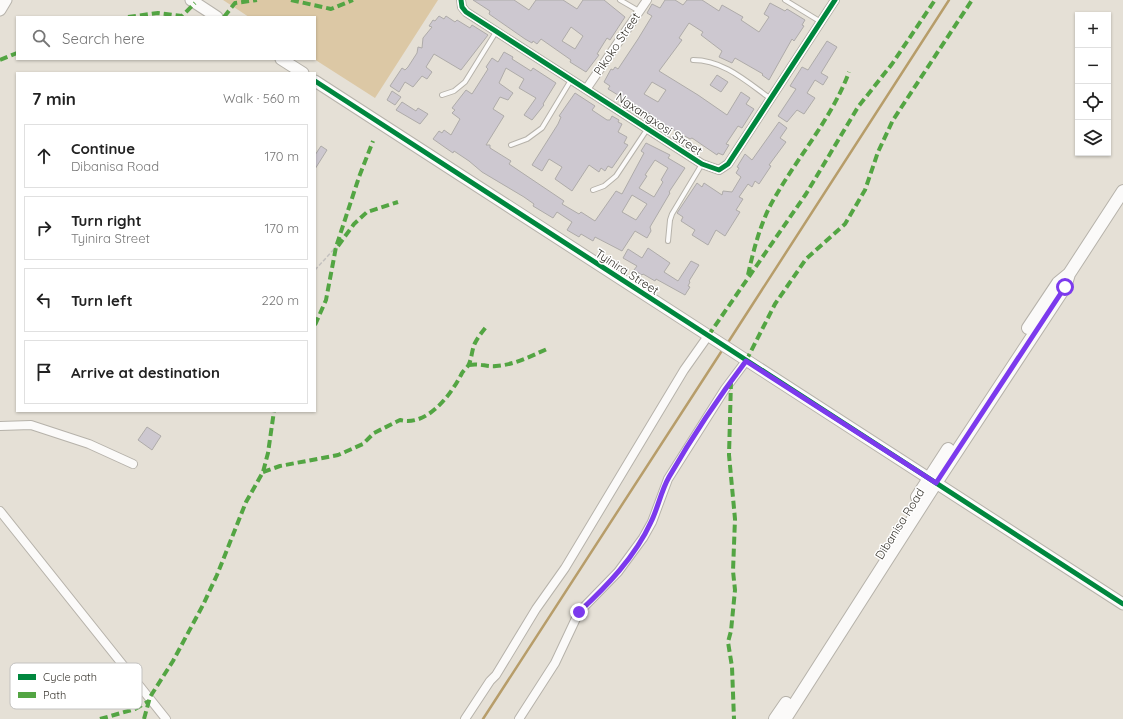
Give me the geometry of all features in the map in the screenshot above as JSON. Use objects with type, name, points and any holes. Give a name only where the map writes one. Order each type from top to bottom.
[{"type":"main road","name":"Dibanisa Road","points":[[775,719],[932,480],[1058,283],[1069,274],[1123,191]]},
{"type":"main road","name":"Dibanisa Road","points":[[785,719],[932,480]]},
{"type":"street","points":[[0,10],[6,0]]},
{"type":"street","points":[[191,0],[215,16]]},
{"type":"street","name":"Ngxangxosi Street","points":[[461,0],[462,7],[466,12],[496,32],[587,88],[708,168],[719,170],[728,164],[835,0]]},
{"type":"street","name":"Pikoko Street","points":[[587,88],[647,0]]},
{"type":"street","points":[[284,60],[302,72]]},
{"type":"street","name":"Tyinira Street","points":[[316,82],[1123,604]]},
{"type":"street","points":[[465,719],[490,681],[496,675],[536,609],[564,568],[684,370],[712,339]]},
{"type":"street","points":[[519,719],[555,663],[579,612],[618,572],[643,538],[652,522],[668,479],[724,389],[746,361]]},
{"type":"street","points":[[0,426],[30,425],[89,444],[133,464]]},
{"type":"street","points":[[0,511],[121,663]]},
{"type":"street","points":[[142,689],[166,719]]},
{"type":"lane","points":[[620,0],[640,11]]},
{"type":"lane","points":[[785,0],[821,22]]},
{"type":"lane","points":[[442,95],[454,91],[465,82],[496,32]]},
{"type":"lane","points":[[693,60],[706,60],[720,64],[771,99]]},
{"type":"lane","points":[[511,145],[527,139],[542,128],[571,79]]},
{"type":"lane","points":[[593,190],[604,186],[616,176],[648,128]]},
{"type":"lane","points":[[668,241],[672,214],[702,164]]},
{"type":"path","points":[[316,269],[336,247]]},
{"type":"shaded area","points":[[223,0],[438,0],[375,98],[316,60],[316,16],[247,16]]},
{"type":"building","points":[[473,0],[514,0],[529,10],[536,0],[563,0],[577,9],[583,0],[604,0],[625,17],[610,40],[607,38],[597,54],[599,55],[586,72],[570,62],[571,60],[541,39],[537,44],[533,41],[532,43],[525,39],[489,14],[490,11]],"holes":[[[571,27],[583,36],[575,49],[562,41]]]},
{"type":"building","points":[[665,0],[675,0],[683,5],[687,0],[702,0],[719,11],[722,5],[743,17],[741,20],[759,32],[769,17],[764,14],[770,3],[785,11],[787,9],[805,20],[802,25],[804,26],[794,41],[792,39],[769,80],[762,75],[763,74],[735,58],[732,63],[719,57],[722,51],[701,35],[703,32],[689,23],[679,38],[682,40],[659,71],[727,115],[741,92],[750,98],[746,104],[754,109],[742,128],[738,126],[726,144],[729,145],[723,155],[718,153],[717,155],[692,138],[690,139],[667,126],[667,128],[650,114],[629,101],[627,105],[620,101],[623,98],[608,89],[610,86],[604,82],[611,69],[613,70],[615,67],[618,69],[638,39],[652,16],[647,13],[652,4],[660,8]],"holes":[[[652,82],[666,90],[658,102],[644,94]]]},
{"type":"building","points":[[439,16],[444,19],[446,16],[455,22],[457,20],[470,28],[472,25],[488,35],[461,70],[434,54],[426,67],[432,72],[427,79],[422,76],[413,87],[405,82],[399,92],[390,86],[402,68],[405,70],[408,67],[417,53],[418,47],[422,48],[423,38],[432,27],[429,26],[433,20],[435,21]]},
{"type":"building","points":[[827,41],[837,47],[821,73],[828,77],[823,85],[815,80],[807,93],[815,98],[804,114],[797,110],[787,122],[778,116],[796,89],[790,86],[802,67],[808,70]]},
{"type":"building","points":[[504,52],[531,71],[533,68],[556,83],[543,104],[544,105],[532,120],[524,115],[536,98],[519,88],[524,79],[506,68],[499,83],[513,93],[508,100],[500,97],[493,109],[504,116],[486,145],[490,145],[490,148],[511,161],[509,164],[564,201],[562,204],[579,214],[581,212],[595,221],[616,191],[622,194],[644,153],[641,151],[646,143],[670,155],[668,158],[685,168],[669,192],[670,193],[650,227],[651,231],[647,238],[635,231],[622,251],[595,237],[593,241],[581,234],[579,237],[567,230],[572,222],[557,212],[553,218],[533,206],[534,204],[524,197],[482,172],[469,161],[454,151],[453,153],[433,139],[439,131],[442,133],[444,130],[451,135],[460,119],[452,113],[455,110],[452,108],[466,90],[472,94],[488,69],[486,67],[492,58],[498,62]],"holes":[[[655,160],[668,168],[661,180],[663,182],[654,197],[639,188],[647,176],[645,175]],[[632,195],[647,204],[636,220],[622,212]]]},
{"type":"building","points":[[717,75],[728,82],[721,92],[710,85]]},
{"type":"building","points":[[392,91],[401,97],[395,105],[387,100]]},
{"type":"building","points":[[575,93],[595,106],[592,110],[607,120],[610,120],[612,116],[619,120],[618,122],[622,124],[618,132],[627,137],[624,143],[628,145],[612,168],[608,166],[605,171],[601,168],[599,172],[589,165],[572,191],[555,179],[562,167],[549,159],[542,171],[532,165],[558,124],[561,117],[559,116]]},
{"type":"building","points":[[402,102],[416,111],[418,108],[428,114],[420,124],[396,110]]},
{"type":"building","points":[[779,122],[787,128],[780,138],[786,142],[769,165],[771,166],[759,184],[755,181],[752,187],[748,184],[739,197],[743,199],[736,210],[740,212],[725,236],[716,230],[708,245],[692,235],[695,230],[681,221],[683,217],[677,213],[697,183],[702,187],[704,183],[722,195],[723,191],[732,192],[741,177],[736,173],[739,168],[737,167],[745,154],[752,160]]},
{"type":"building","points":[[321,146],[327,150],[316,167],[316,154]]},
{"type":"building","points":[[648,248],[670,263],[664,272],[678,281],[691,261],[699,265],[689,281],[688,286],[690,287],[685,295],[656,279],[655,281],[643,274],[642,275],[634,270],[637,266],[623,258],[628,249],[642,258]]},
{"type":"building","points":[[147,427],[161,436],[152,450],[138,440]]},
{"type":"waterway","points":[[727,344],[949,0]]},
{"type":"waterway","points":[[483,719],[723,349]]},
{"type":"marked path","points":[[225,16],[235,3],[257,0]]},
{"type":"marked path","points":[[291,0],[331,9],[353,0]]},
{"type":"marked path","points":[[708,336],[806,194],[858,107],[892,64],[935,0]]},
{"type":"marked path","points":[[746,361],[775,304],[806,259],[845,224],[865,190],[878,152],[893,120],[972,0]]},
{"type":"marked path","points":[[182,16],[195,3]]},
{"type":"marked path","points":[[136,16],[158,13],[182,16]]},
{"type":"marked path","points":[[0,60],[16,53]]},
{"type":"marked path","points":[[748,275],[762,224],[769,208],[789,174],[822,124],[849,72]]},
{"type":"marked path","points":[[316,323],[326,300],[336,247],[359,177],[373,141]]},
{"type":"marked path","points":[[338,246],[354,224],[367,212],[398,202]]},
{"type":"marked path","points":[[263,472],[280,466],[338,455],[363,444],[374,433],[400,420],[410,421],[420,419],[429,414],[445,399],[468,366],[475,343],[486,327]]},
{"type":"marked path","points":[[469,365],[476,364],[493,366],[509,364],[547,349]]},
{"type":"marked path","points":[[731,381],[729,455],[735,519],[733,571],[735,590],[731,631],[728,642],[732,667],[734,719]]},
{"type":"marked path","points":[[144,719],[150,697],[173,661],[203,605],[217,575],[246,502],[263,472],[268,453],[274,412]]},
{"type":"marked path","points":[[142,705],[149,701]]},
{"type":"marked path","points":[[100,719],[135,709]]},
{"type":"cycle path","points":[[461,0],[462,7],[466,12],[702,164],[719,170],[728,164],[835,0]]},
{"type":"cycle path","points":[[316,82],[1123,604]]},
{"type":"route","points":[[579,612],[618,572],[643,538],[652,522],[668,479],[724,389],[746,361],[936,483],[1065,287]]}]
